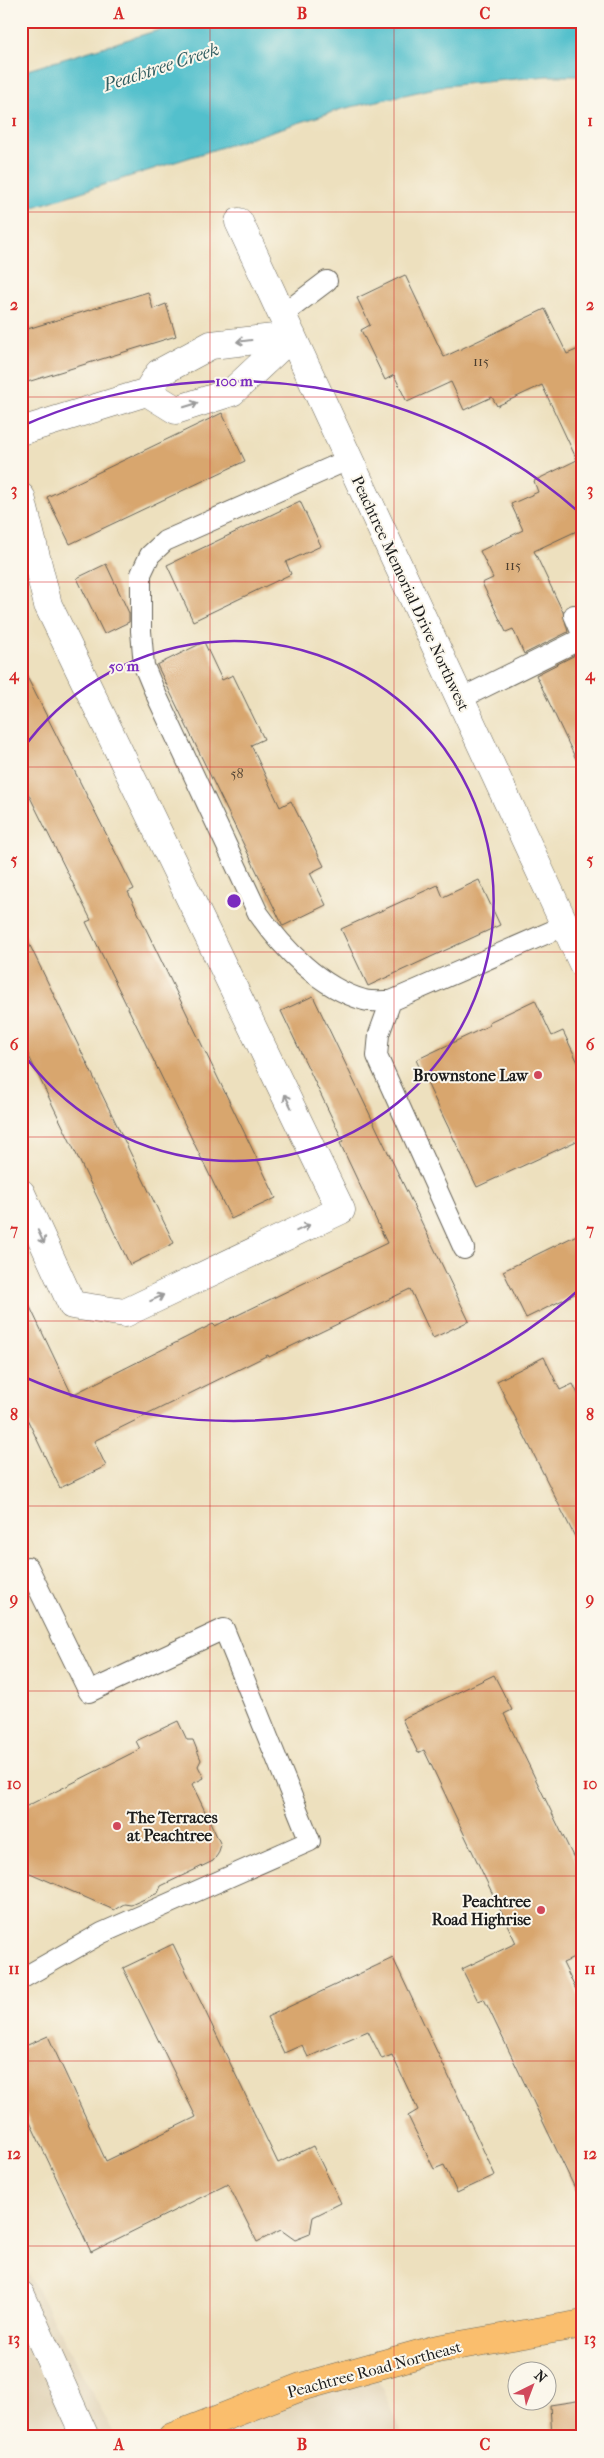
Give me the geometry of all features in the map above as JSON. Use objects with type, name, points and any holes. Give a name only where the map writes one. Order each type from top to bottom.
[{"type":"highway","name":"Peachtree Road Northeast","points":[[172,2437],[301,2386],[437,2349],[583,2324]]},
{"type":"street","name":"Peachtree Memorial Drive Northwest","points":[[240,222],[583,964]]},
{"type":"street","points":[[147,392],[176,410],[232,392],[287,325]]},
{"type":"street","points":[[21,431],[147,392],[159,373],[211,345],[287,325]]},
{"type":"street","points":[[21,497],[48,605],[341,1210],[125,1312],[72,1305],[21,1193]]},
{"type":"street","points":[[21,2294],[85,2437]]},
{"type":"lane","points":[[287,325],[328,281]]},
{"type":"lane","points":[[350,459],[165,541],[150,555],[141,574],[141,631],[144,666],[154,690],[258,914],[271,932],[299,961],[333,986],[365,1000],[392,1001],[566,925]]},
{"type":"lane","points":[[460,700],[583,637],[574,615]]},
{"type":"lane","points":[[392,1001],[379,1034],[377,1056],[464,1249]]},
{"type":"lane","points":[[21,1570],[28,1567],[89,1692],[224,1629],[310,1841],[102,1933],[21,1979]]},
{"type":"shaded area","points":[[21,2259],[116,2437],[21,2437]]},
{"type":"shaded area","points":[[371,2363],[403,2437],[162,2437]]},
{"type":"water","name":"Peachtree Creek","points":[[197,21],[583,21],[583,76],[547,76],[444,86],[342,109],[21,211],[21,72],[152,32]]},
{"type":"building","points":[[405,275],[444,357],[545,309],[567,354],[583,347],[583,528],[534,551],[563,612],[568,632],[524,654],[513,629],[506,632],[482,583],[493,578],[480,551],[523,530],[511,504],[538,492],[534,481],[577,460],[542,385],[497,406],[492,397],[464,410],[451,382],[407,402],[394,375],[385,380],[361,330],[370,325],[357,298]]},
{"type":"building","points":[[148,292],[153,309],[166,304],[176,336],[21,384],[21,331]]},
{"type":"building","points":[[222,413],[245,461],[70,544],[47,497]]},
{"type":"building","points":[[300,501],[321,546],[286,562],[291,574],[193,621],[167,565]]},
{"type":"building","points":[[106,564],[129,613],[129,622],[104,634],[77,578]]},
{"type":"building","points":[[204,642],[222,680],[233,675],[264,739],[251,745],[280,807],[291,801],[324,866],[310,873],[326,905],[283,926],[157,665]]},
{"type":"building","points":[[581,652],[583,655],[583,774],[536,675]]},
{"type":"building","points":[[21,665],[134,889],[128,892],[276,1198],[231,1219],[86,922],[91,920],[21,779]]},
{"type":"building","points":[[479,880],[500,925],[368,986],[341,929],[438,885],[443,897]]},
{"type":"building","points":[[21,927],[174,1243],[130,1265],[21,1040]]},
{"type":"building","points":[[313,996],[469,1321],[433,1338],[410,1289],[269,1357],[268,1355],[94,1441],[106,1466],[60,1488],[21,1406],[21,1288],[72,1395],[213,1324],[215,1326],[387,1243],[340,1143],[343,1141],[281,1011]]},
{"type":"building","points":[[535,1000],[552,1036],[563,1031],[583,1073],[583,1138],[477,1187],[416,1060],[490,1025],[489,1022]]},
{"type":"building","points":[[583,1232],[583,1290],[526,1318],[503,1271]]},
{"type":"building","points":[[544,1357],[560,1390],[573,1384],[583,1404],[583,1553],[497,1381]]},
{"type":"building","name":"Peachtree Road Highrise","points":[[494,1675],[512,1710],[504,1714],[583,1877],[583,1954],[563,1963],[583,2004],[583,2205],[484,1999],[478,2001],[462,1969],[516,1943],[424,1750],[418,1753],[402,1719]]},
{"type":"building","name":"The Terraces at Peachtree","points":[[178,1721],[187,1740],[193,1740],[201,1760],[198,1766],[204,1778],[192,1784],[221,1845],[213,1861],[161,1886],[158,1893],[131,1905],[124,1904],[114,1910],[21,1869],[21,1809],[140,1749],[136,1741]]},
{"type":"building","points":[[173,1944],[278,2163],[313,2146],[341,2203],[313,2217],[310,2234],[295,2240],[281,2230],[257,2242],[228,2184],[91,2252],[21,2103],[21,2048],[48,2036],[106,2161],[196,2117],[123,1968]]},
{"type":"building","points":[[393,1958],[495,2175],[457,2193],[444,2165],[434,2169],[408,2116],[418,2110],[392,2055],[382,2059],[368,2031],[308,2057],[302,2045],[284,2053],[267,2017]]},
{"type":"building","points":[[583,2400],[583,2437],[552,2437],[550,2410],[556,2410],[556,2404]]},
{"type":"place","name":"Brownstone Law","points":[[538,1075]]},
{"type":"place","name":"The Terraces at Peachtree","points":[[117,1826]]},
{"type":"place","name":"Peachtree Road Highrise","points":[[541,1910]]}]
